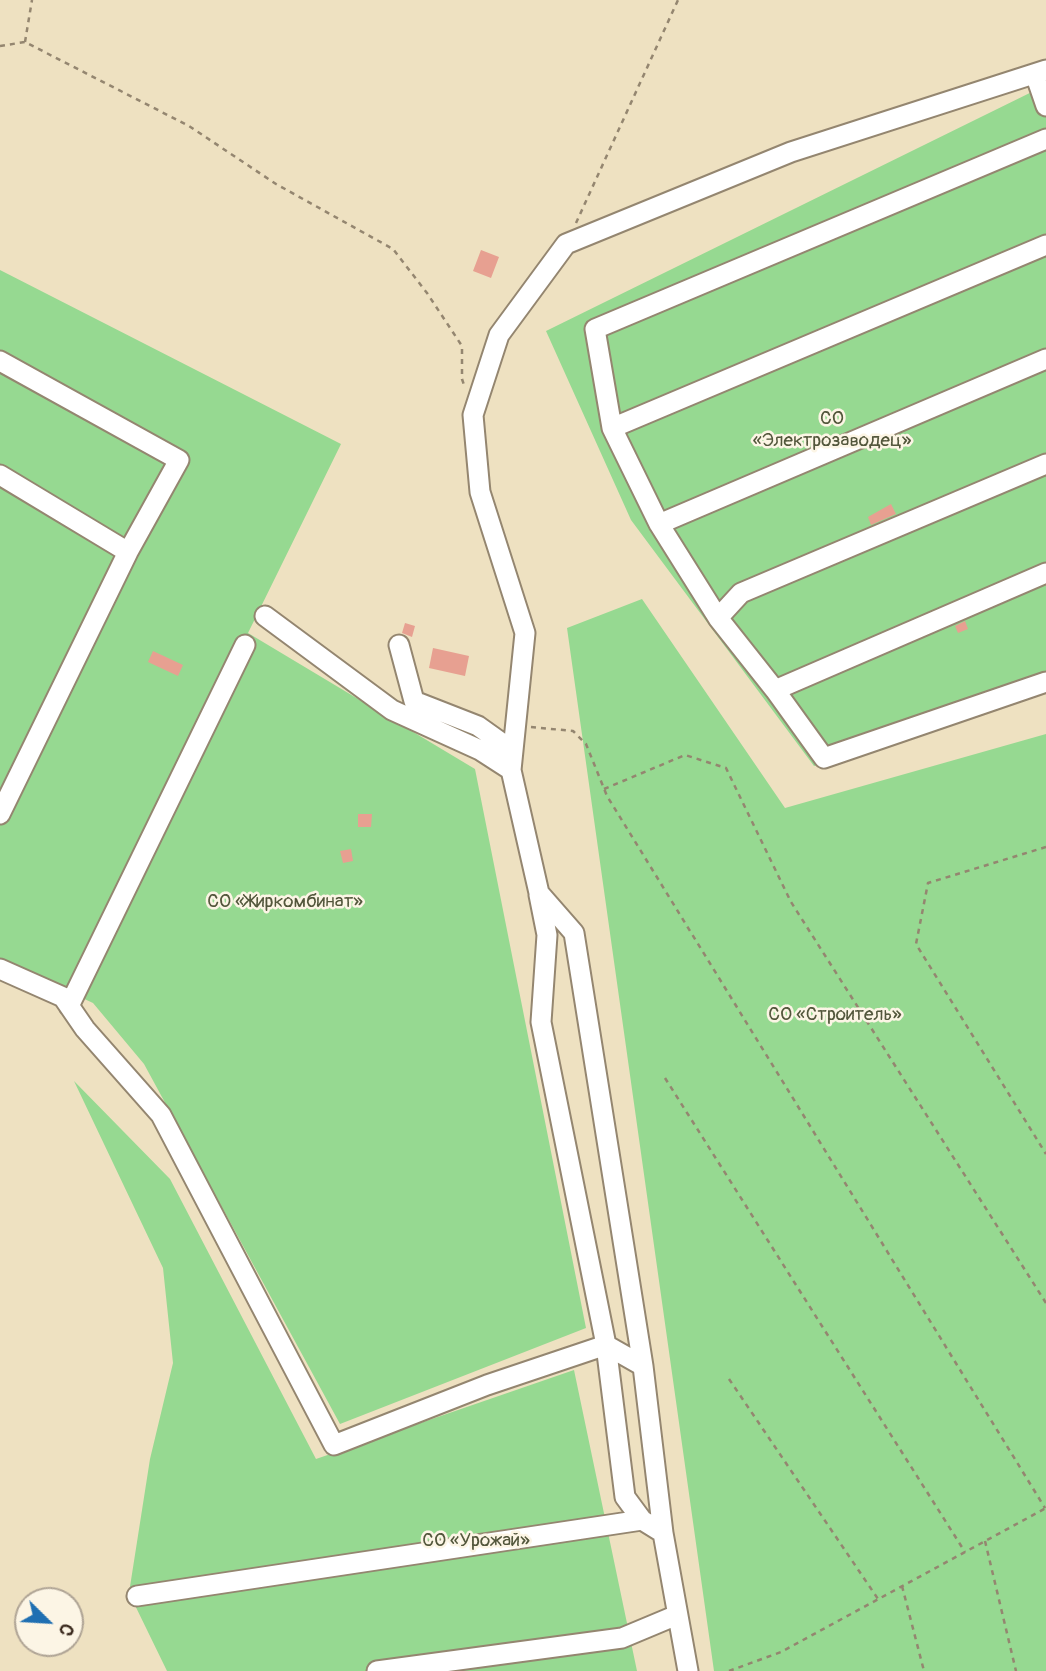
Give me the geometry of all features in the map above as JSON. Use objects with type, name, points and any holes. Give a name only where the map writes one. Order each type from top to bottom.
[{"type":"lane","points":[[663,1533],[642,1520],[625,1497],[606,1345],[541,1022],[547,935],[512,761],[525,633],[481,492],[473,415],[499,335],[566,244],[791,152],[1040,72],[1046,106]]},
{"type":"lane","points":[[1046,139],[595,329],[612,428],[659,524],[718,618],[824,758],[1046,682]]},
{"type":"lane","points":[[612,428],[1046,245]]},
{"type":"lane","points":[[659,524],[1046,359]]},
{"type":"lane","points":[[0,361],[179,460],[128,552],[0,814]]},
{"type":"lane","points":[[718,618],[741,593],[1046,464]]},
{"type":"lane","points":[[0,475],[128,552]]},
{"type":"lane","points":[[775,690],[1046,573]]},
{"type":"lane","points":[[265,616],[392,710],[480,750],[512,761]]},
{"type":"lane","points":[[69,1006],[245,645]]},
{"type":"lane","points":[[399,645],[414,701],[478,726],[512,761]]},
{"type":"lane","points":[[539,893],[574,933],[643,1366],[663,1533],[688,1671]]},
{"type":"lane","points":[[0,970],[63,997],[85,1029],[161,1115],[334,1445],[487,1385],[606,1345],[643,1366]]},
{"type":"lane","points":[[137,1596],[642,1520]]},
{"type":"lane","points":[[377,1671],[622,1638],[677,1615]]},
{"type":"path","points":[[25,42],[32,0]]},
{"type":"path","points":[[566,244],[678,0]]},
{"type":"path","points":[[0,46],[25,42],[189,126],[276,184],[393,249],[427,293],[462,346],[462,379],[473,415]]},
{"type":"path","points":[[516,725],[573,731],[586,744],[604,789],[1046,1508],[781,1652],[729,1671]]},
{"type":"path","points":[[604,789],[685,755],[726,768],[791,902],[1046,1303]]},
{"type":"path","points":[[1046,847],[928,883],[916,944],[1046,1154]]},
{"type":"path","points":[[665,1078],[965,1552]]},
{"type":"path","points":[[729,1379],[878,1599]]},
{"type":"path","points":[[985,1541],[1016,1671]]},
{"type":"path","points":[[902,1586],[924,1671]]},
{"type":"green space","name":"СО «Электрозаводец»","points":[[1046,85],[1046,692],[814,766],[631,520],[546,331]]},
{"type":"green space","name":"СО «Жиркомбинат»","points":[[0,270],[341,444],[248,633],[475,769],[586,1328],[340,1424],[144,1064],[93,1003],[0,960]]},
{"type":"green space","name":"СО «Строитель»","points":[[642,599],[785,808],[1046,734],[1046,1671],[714,1671],[567,628]]},
{"type":"green space","name":"СО «Урожай»","points":[[74,1081],[170,1179],[316,1459],[574,1370],[637,1671],[167,1671],[129,1593],[150,1459],[173,1363],[163,1268]]},
{"type":"building","points":[[481,250],[499,257],[491,278],[473,271]]},
{"type":"building","points":[[891,504],[896,514],[871,525],[868,517]]},
{"type":"building","points":[[965,621],[968,629],[958,633],[955,626]]},
{"type":"building","points":[[405,623],[415,626],[412,637],[402,633]]},
{"type":"building","points":[[433,648],[469,656],[465,676],[429,668]]},
{"type":"building","points":[[153,651],[183,665],[178,676],[148,662]]},
{"type":"building","points":[[358,814],[372,814],[371,827],[358,827]]},
{"type":"building","points":[[351,849],[353,861],[343,863],[340,851]]}]
